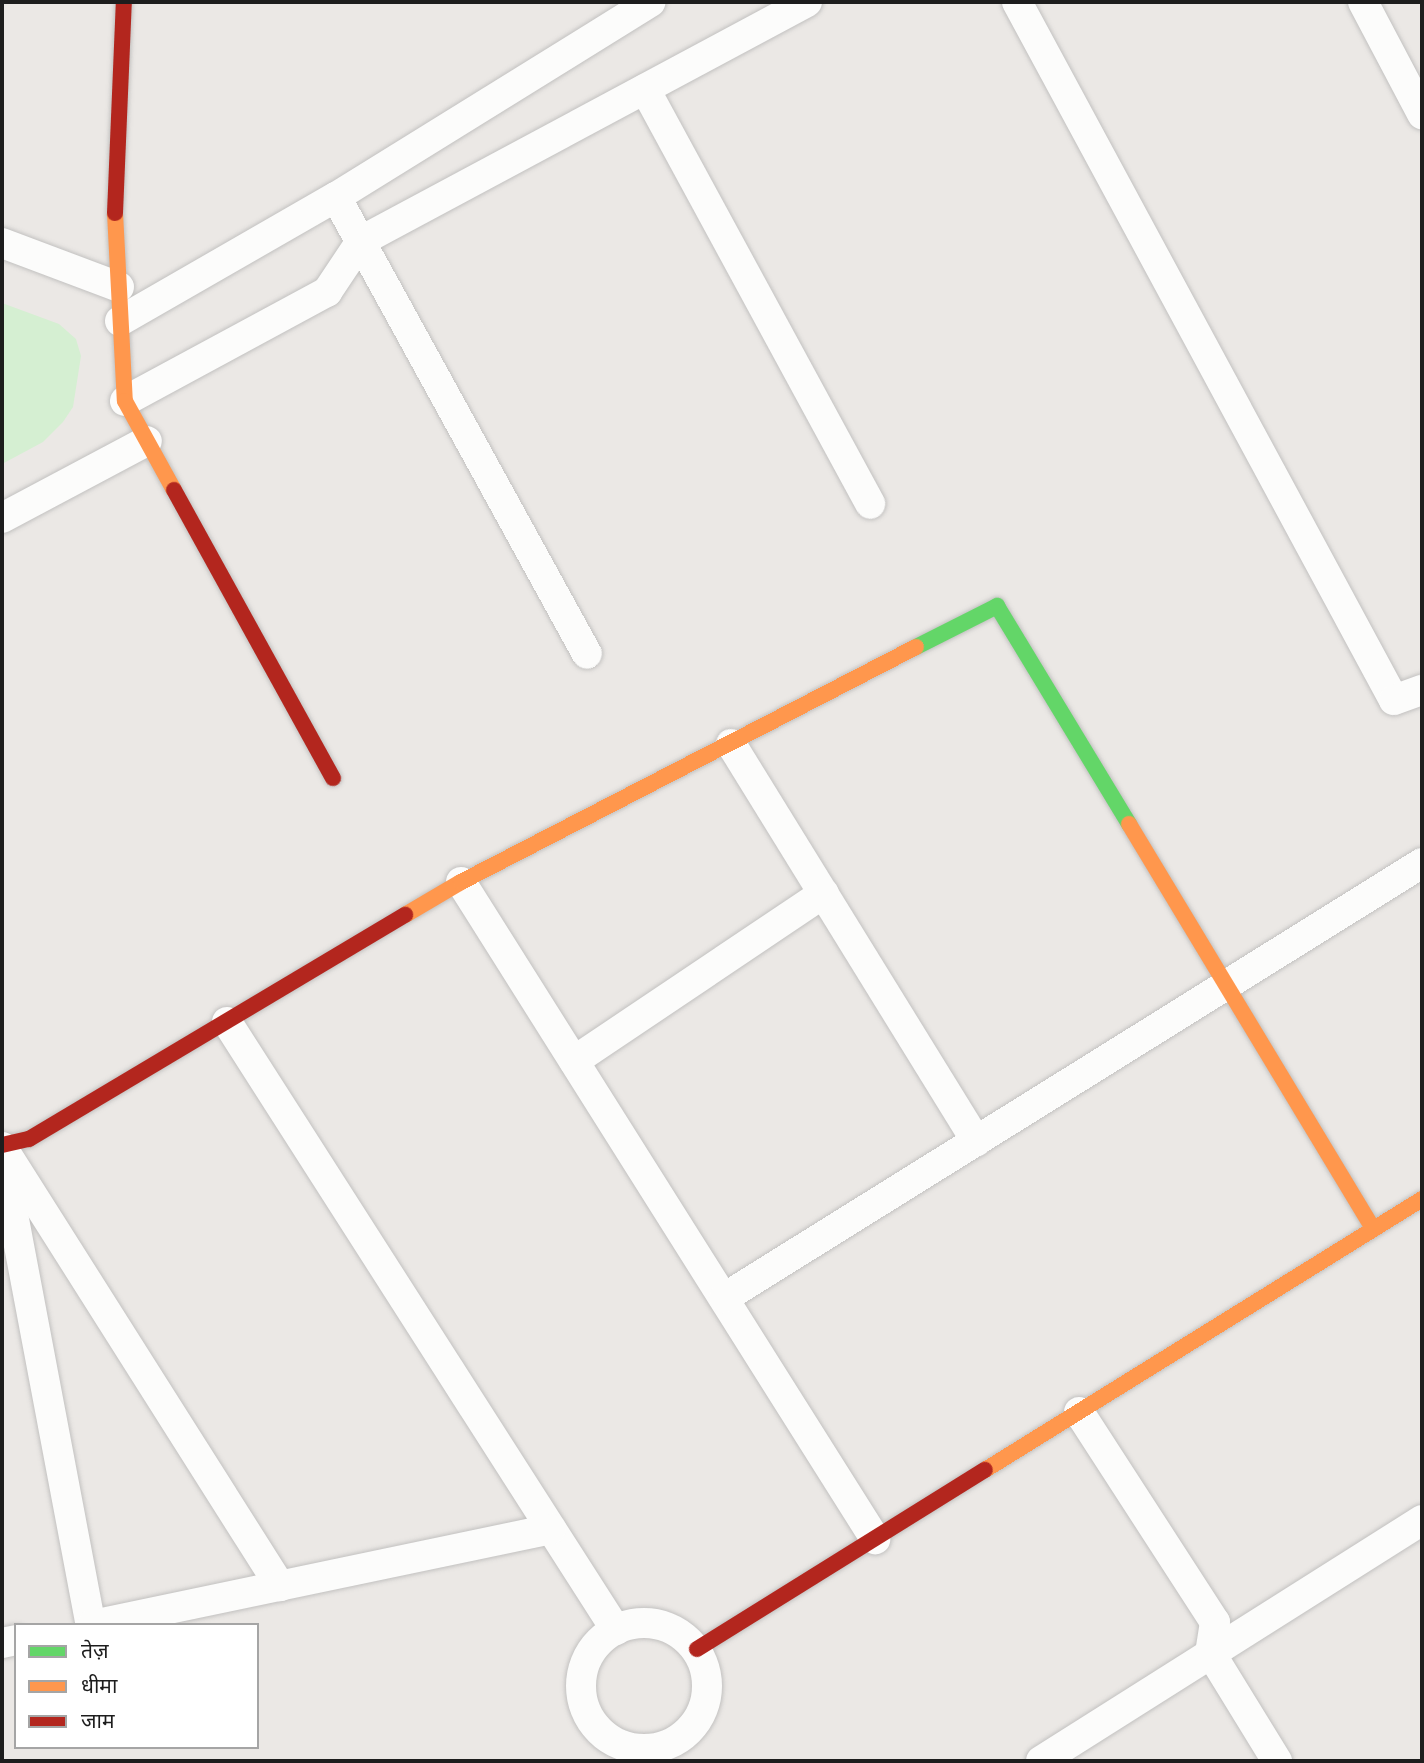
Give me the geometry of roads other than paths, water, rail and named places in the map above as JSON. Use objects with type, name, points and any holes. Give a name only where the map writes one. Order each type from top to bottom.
[{"type":"street","points":[[124,2],[115,211],[125,401],[333,778]]},
{"type":"street","points":[[120,321],[336,197],[651,2]]},
{"type":"street","points":[[125,401],[327,292],[361,241],[807,2]]},
{"type":"street","points":[[1017,2],[1394,700],[1422,690]]},
{"type":"street","points":[[1363,2],[1422,114]]},
{"type":"street","points":[[645,89],[870,504]]},
{"type":"street","points":[[336,197],[587,654]]},
{"type":"street","points":[[2,243],[118,287]]},
{"type":"street","points":[[2,518],[147,441]]},
{"type":"street","points":[[2,1148],[29,1139],[461,882],[997,606],[1373,1229]]},
{"type":"street","points":[[731,744],[976,1141]]},
{"type":"street","points":[[724,1298],[1422,863]]},
{"type":"street","points":[[461,882],[875,1539]]},
{"type":"street","points":[[574,1061],[824,893]]},
{"type":"street","points":[[227,1022],[615,1630]]},
{"type":"street","points":[[2,1148],[280,1586]]},
{"type":"street","points":[[2,1148],[92,1623]]},
{"type":"street","points":[[697,1649],[1422,1199]]},
{"type":"street","points":[[1079,1412],[1214,1622],[1210,1651],[1277,1761]]},
{"type":"street","points":[[1041,1761],[1210,1651],[1422,1520]]},
{"type":"street","points":[[102,1623],[551,1529]]},
{"type":"street","points":[[645,1622],[665,1626],[697,1649],[708,1686],[705,1705],[672,1753],[631,1754],[596,1728],[585,1710],[580,1690],[591,1650],[615,1630],[645,1622]]}]
